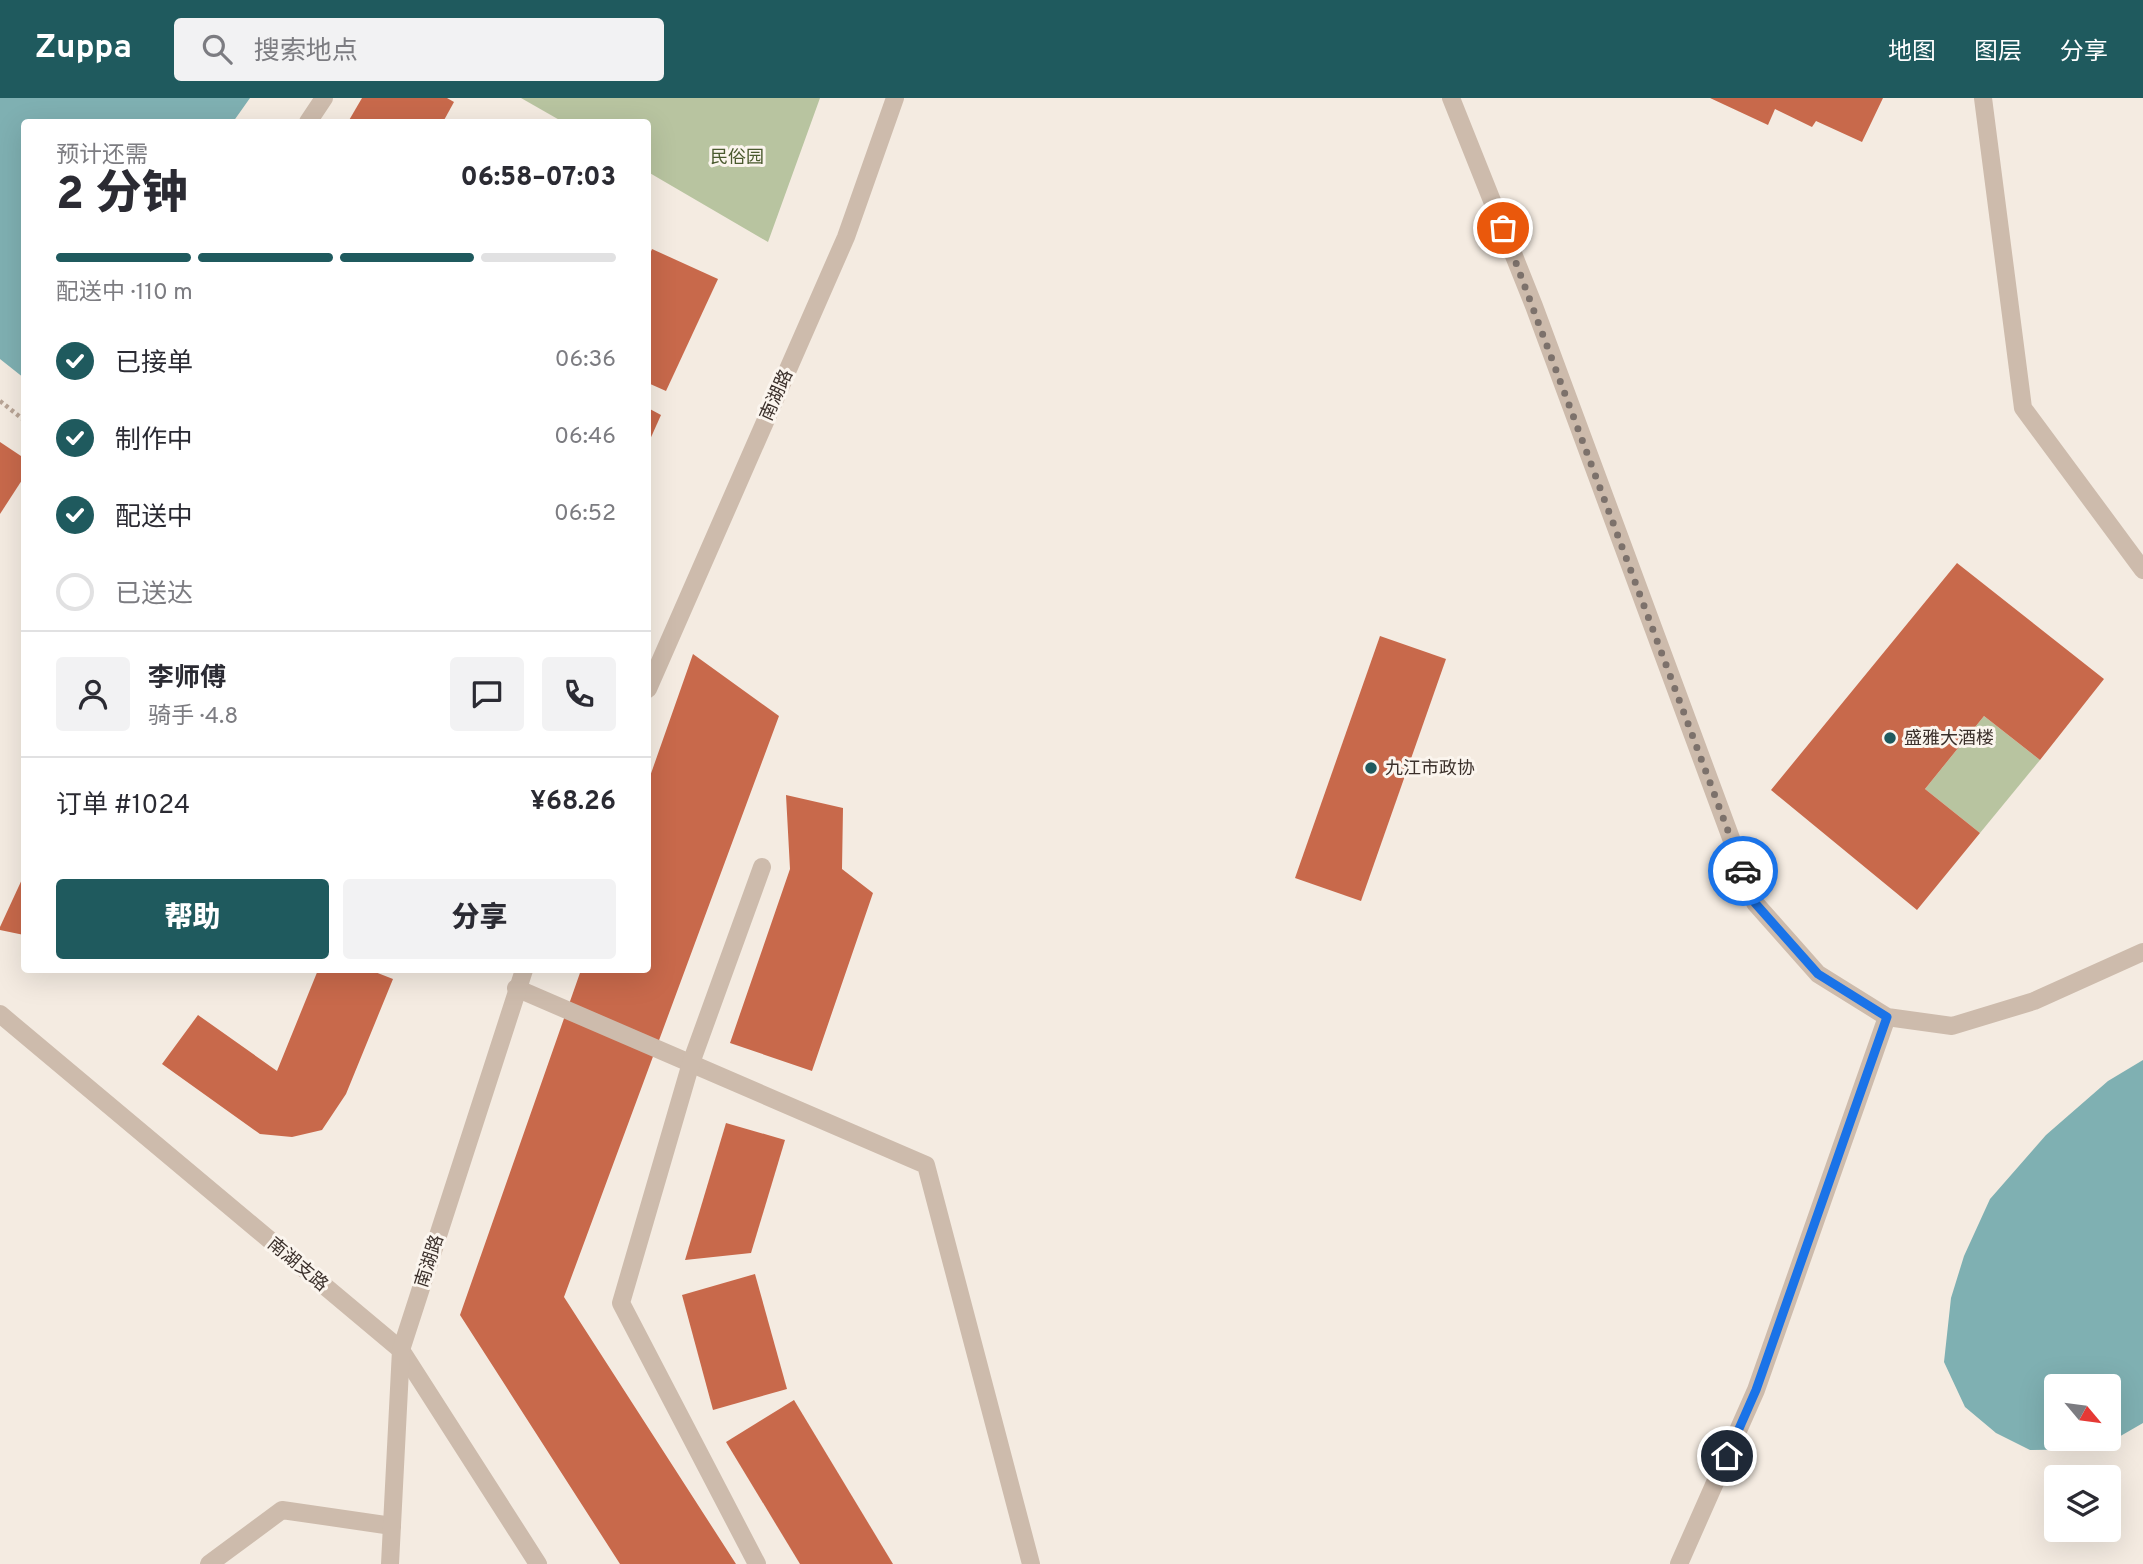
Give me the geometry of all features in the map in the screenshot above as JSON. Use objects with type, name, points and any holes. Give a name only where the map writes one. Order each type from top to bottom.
[{"type":"street","points":[[310,119],[324,98]]},
{"type":"street","name":"南湖路","points":[[651,682],[846,237],[895,98]]},
{"type":"street","points":[[1451,98],[1539,318],[1755,903],[1818,974],[1887,1017],[1952,1026],[2034,1001],[2143,951]]},
{"type":"street","points":[[1983,98],[2023,408],[2143,570]]},
{"type":"street","points":[[757,1564],[621,1303],[691,1063],[761,867]]},
{"type":"street","name":"南湖路","points":[[390,1564],[401,1350],[523,973]]},
{"type":"street","points":[[516,988],[926,1165],[1031,1564]]},
{"type":"street","name":"南湖支路","points":[[0,1014],[401,1350],[538,1564]]},
{"type":"street","points":[[1679,1564],[1756,1390],[1887,1017]]},
{"type":"street","points":[[209,1564],[282,1510],[392,1526]]},
{"type":"path","points":[[0,401],[21,418]]},
{"type":"green space","name":"民俗园","points":[[521,98],[820,98],[768,242],[651,174],[651,119],[558,119]]},
{"type":"green space","points":[[1984,716],[2040,760],[1980,833],[1925,789]]},
{"type":"water","points":[[0,98],[250,98],[235,119],[21,119],[21,376],[0,359]]},
{"type":"water","points":[[2143,1060],[2143,1423],[2121,1436],[2121,1374],[2044,1374],[2044,1450],[2030,1450],[1996,1433],[1965,1407],[1944,1362],[1951,1298],[1964,1256],[1990,1199],[2046,1135],[2108,1081]]},
{"type":"building","points":[[362,98],[447,98],[454,102],[445,119],[350,119]]},
{"type":"building","points":[[1710,98],[1883,98],[1862,142],[1816,121],[1812,127],[1775,109],[1768,125]]},
{"type":"building","points":[[652,249],[718,279],[666,391],[651,384]]},
{"type":"building","points":[[651,410],[661,415],[651,437]]},
{"type":"building","points":[[0,442],[21,456],[21,482],[0,514]]},
{"type":"building","name":"盛雅大酒楼","points":[[1957,563],[2104,679],[2040,760],[1984,716],[1925,789],[1980,833],[1917,910],[1771,790]]},
{"type":"building","name":"九江市政协","points":[[1380,636],[1446,659],[1361,901],[1295,878]]},
{"type":"building","points":[[693,654],[779,716],[564,1297],[736,1564],[620,1564],[460,1315],[580,973],[651,973],[651,773]]},
{"type":"building","points":[[786,795],[843,808],[842,869],[873,893],[812,1071],[730,1043],[790,869]]},
{"type":"building","points":[[21,882],[21,934],[0,930]]},
{"type":"building","points":[[317,973],[378,973],[393,979],[346,1094],[322,1130],[292,1137],[260,1134],[162,1064],[198,1015],[277,1071]]},
{"type":"building","points":[[726,1123],[785,1140],[751,1253],[685,1260]]},
{"type":"building","points":[[755,1274],[787,1389],[713,1410],[682,1295]]},
{"type":"building","points":[[794,1400],[893,1564],[800,1564],[726,1442]]},
{"type":"way so far","points":[[1503,228],[1743,871]]},
{"type":"place","name":"盛雅大酒楼","points":[[1890,738]]},
{"type":"place","name":"九江市政协","points":[[1371,768]]},
{"type":"route","points":[[1727,1456],[1756,1390],[1887,1017],[1818,974],[1755,903],[1743,871]]}]
